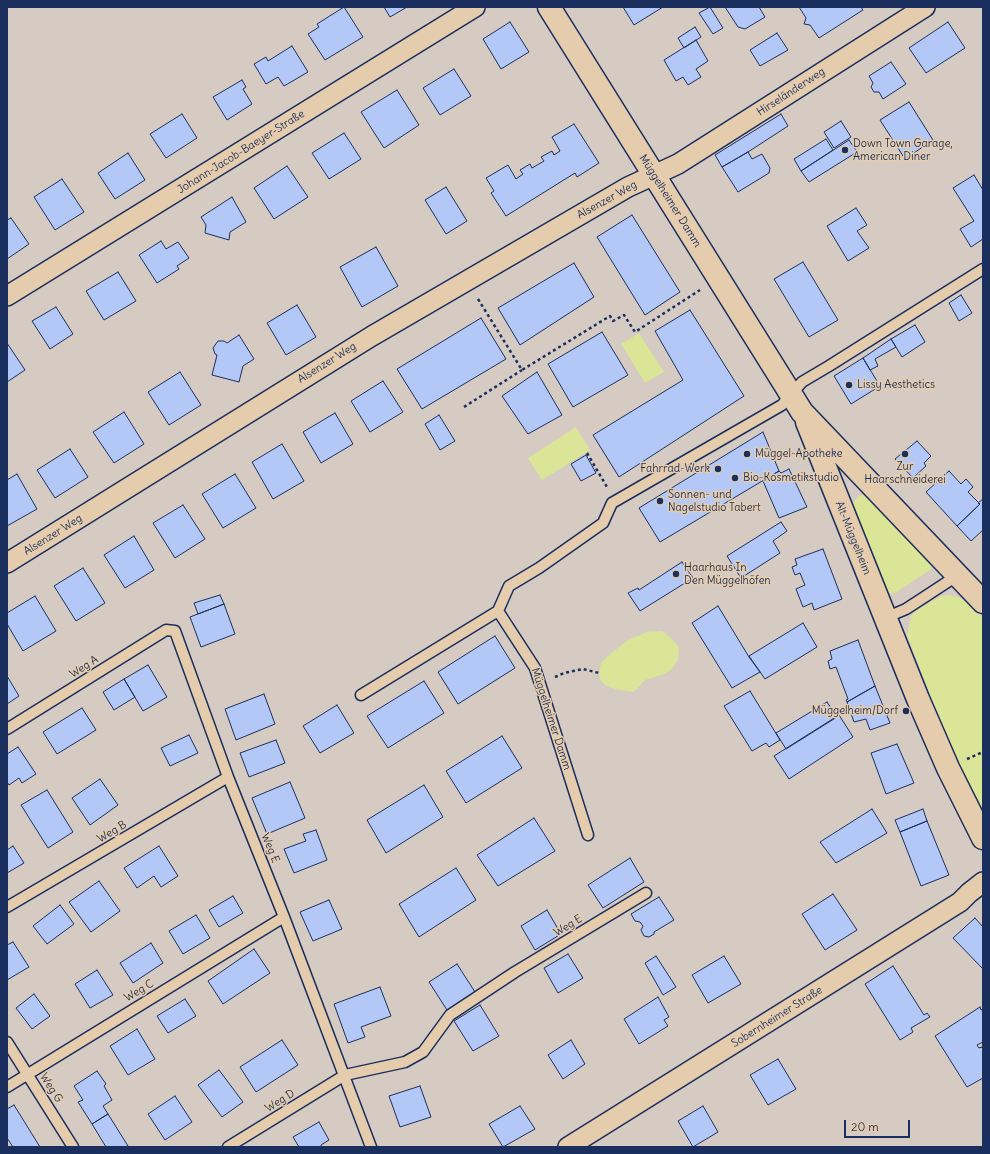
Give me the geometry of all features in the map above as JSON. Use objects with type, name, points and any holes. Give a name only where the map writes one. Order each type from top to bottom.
[{"type":"main road","name":"Müggelheimer Damm","points":[[549,7],[797,403]]},
{"type":"main road","points":[[797,403],[983,602]]},
{"type":"main road","name":"Alt-Müggelheim","points":[[797,403],[918,699],[948,768],[983,838]]},
{"type":"street","name":"Johann-Jacob-Baeyer-Straße","points":[[7,296],[476,7]]},
{"type":"street","name":"Hirseländerweg","points":[[655,175],[678,164],[925,7]]},
{"type":"street","name":"Alsenzer Weg","points":[[7,563],[372,336],[628,187],[655,175]]},
{"type":"street","name":"Sobernheimer Straße","points":[[568,1147],[960,902],[983,882]]},
{"type":"lane","points":[[361,695],[498,610],[509,586],[540,568],[603,523],[612,503],[782,405],[797,403],[802,382],[983,269]]},
{"type":"lane","points":[[885,618],[906,608],[958,575]]},
{"type":"lane","name":"Müggelheimer Damm","points":[[498,610],[535,668],[588,835]]},
{"type":"lane","name":"Weg A","points":[[7,729],[166,630],[174,631]]},
{"type":"lane","name":"Weg E","points":[[174,631],[228,777],[284,917],[371,1147]]},
{"type":"lane","name":"Weg B","points":[[7,907],[228,777]]},
{"type":"lane","name":"Weg E","points":[[345,1075],[405,1062],[423,1052],[450,1015],[515,972],[646,893]]},
{"type":"lane","name":"Weg C","points":[[7,1087],[284,917]]},
{"type":"lane","name":"Weg G","points":[[7,1042],[73,1147]]},
{"type":"lane","name":"Weg D","points":[[228,1147],[345,1075]]},
{"type":"path","points":[[464,407],[610,316],[614,321],[624,315],[635,332],[703,287]]},
{"type":"path","points":[[478,299],[522,370]]},
{"type":"path","points":[[540,684],[564,673],[583,669],[599,673]]},
{"type":"green space","points":[[639,333],[664,372],[645,383],[621,344]]},
{"type":"green space","points":[[576,427],[590,450],[542,480],[528,458]]},
{"type":"green space","points":[[862,495],[873,499],[931,565],[930,570],[895,593],[887,593],[853,507],[854,502],[859,496]]},
{"type":"green space","points":[[948,595],[958,597],[968,602],[983,617],[983,821],[954,755],[907,636],[911,616],[917,610],[941,596]]},
{"type":"green space","points":[[662,631],[679,647],[678,659],[672,669],[664,674],[645,680],[634,692],[615,689],[605,685],[600,679],[599,673],[601,663],[609,655],[628,640],[647,632]]},
{"type":"building","points":[[344,7],[363,37],[325,60],[308,34],[319,27],[317,24]]},
{"type":"building","points":[[384,7],[407,7],[390,17]]},
{"type":"building","points":[[623,7],[663,7],[634,25]]},
{"type":"building","points":[[710,7],[723,28],[713,34],[699,13]]},
{"type":"building","points":[[725,7],[759,7],[765,17],[745,29],[738,27]]},
{"type":"building","points":[[799,7],[861,7],[863,10],[819,38],[810,25],[804,24],[806,18]]},
{"type":"building","points":[[510,22],[529,52],[501,69],[483,39]]},
{"type":"building","points":[[948,22],[965,48],[926,73],[909,48]]},
{"type":"building","points":[[695,27],[701,37],[684,48],[678,38]]},
{"type":"building","points":[[777,33],[788,50],[760,66],[750,50]]},
{"type":"building","points":[[696,40],[708,61],[696,69],[701,77],[688,85],[683,77],[676,81],[664,60]]},
{"type":"building","points":[[292,46],[308,72],[284,86],[278,77],[266,84],[254,64],[266,57],[268,61]]},
{"type":"building","points":[[891,62],[906,84],[883,99],[879,92],[874,92],[871,87],[873,83],[869,76]]},
{"type":"building","points":[[454,69],[471,96],[440,115],[423,88]]},
{"type":"building","points":[[242,80],[246,87],[243,89],[252,104],[227,120],[213,97]]},
{"type":"building","points":[[397,90],[419,125],[384,148],[361,112]]},
{"type":"building","points":[[909,102],[933,140],[905,159],[880,120]]},
{"type":"building","points":[[182,114],[197,138],[166,158],[150,134]]},
{"type":"building","points":[[781,114],[788,126],[722,167],[715,155]]},
{"type":"building","points":[[841,121],[851,137],[834,148],[824,132]]},
{"type":"building","points":[[574,124],[599,163],[577,177],[575,173],[506,216],[491,193],[494,191],[486,178],[508,165],[516,179],[523,174],[520,170],[530,164],[532,168],[544,161],[541,157],[552,151],[554,155],[560,151],[552,137]]},
{"type":"building","points":[[344,133],[361,159],[329,179],[312,153]]},
{"type":"building","points":[[826,139],[833,150],[801,171],[794,159]]},
{"type":"building","points":[[849,140],[857,152],[809,182],[801,171]]},
{"type":"building","points":[[748,152],[752,159],[762,154],[770,168],[769,173],[738,192],[722,167]]},
{"type":"building","points":[[128,153],[145,180],[115,199],[98,173]]},
{"type":"building","points":[[287,166],[308,197],[274,219],[254,188]]},
{"type":"building","points":[[974,175],[983,190],[983,239],[971,247],[960,229],[974,221],[953,188]]},
{"type":"building","points":[[62,179],[84,212],[55,230],[34,197]]},
{"type":"building","points":[[446,187],[467,221],[446,234],[425,200]]},
{"type":"building","points":[[232,197],[246,222],[230,232],[229,240],[205,233],[206,225],[201,217]]},
{"type":"building","points":[[856,208],[867,225],[857,231],[869,248],[848,261],[827,226]]},
{"type":"building","points":[[632,215],[680,292],[645,315],[597,237]]},
{"type":"building","points":[[11,218],[29,244],[7,259],[7,220]]},
{"type":"building","points":[[161,241],[166,249],[178,242],[189,258],[177,266],[179,269],[157,283],[139,255]]},
{"type":"building","points":[[376,247],[398,286],[362,307],[340,267]]},
{"type":"building","points":[[803,262],[838,320],[809,337],[774,279]]},
{"type":"building","points":[[574,263],[594,297],[520,345],[498,308]]},
{"type":"building","points":[[118,272],[136,301],[104,320],[86,291]]},
{"type":"building","points":[[961,295],[972,313],[959,321],[949,303]]},
{"type":"building","points":[[297,305],[316,337],[286,355],[267,323]]},
{"type":"building","points":[[56,307],[73,334],[50,349],[32,321]]},
{"type":"building","points":[[690,310],[744,396],[619,477],[593,435],[683,380],[655,331]]},
{"type":"building","points":[[481,318],[506,359],[422,409],[397,369]]},
{"type":"building","points":[[915,325],[925,342],[902,357],[891,339]]},
{"type":"building","points":[[602,332],[628,375],[573,407],[548,364]]},
{"type":"building","points":[[239,335],[254,359],[243,366],[239,382],[212,375],[217,355],[215,354],[213,348],[218,341],[224,341],[227,343]]},
{"type":"building","points":[[891,339],[896,347],[875,359],[878,366],[870,370],[863,358]]},
{"type":"building","points":[[7,343],[25,370],[7,382]]},
{"type":"building","points":[[863,358],[880,386],[851,404],[834,376]]},
{"type":"building","points":[[180,372],[201,405],[169,425],[148,392]]},
{"type":"building","points":[[537,372],[562,415],[528,434],[502,396]]},
{"type":"building","points":[[383,381],[403,412],[370,432],[351,401]]},
{"type":"building","points":[[124,412],[144,444],[114,463],[93,432]]},
{"type":"building","points":[[335,413],[353,444],[321,463],[303,432]]},
{"type":"building","points":[[439,415],[455,441],[440,450],[425,424]]},
{"type":"building","points":[[763,432],[779,471],[660,542],[639,508]]},
{"type":"building","points":[[917,441],[931,456],[924,463],[926,466],[913,478],[895,459]]},
{"type":"building","points":[[282,444],[304,481],[273,499],[252,462]]},
{"type":"building","points":[[70,449],[88,477],[55,498],[37,470]]},
{"type":"building","points":[[586,455],[596,473],[581,481],[571,464]]},
{"type":"building","points":[[789,469],[807,507],[779,518],[763,481],[779,471],[781,473]]},
{"type":"building","points":[[949,471],[961,484],[966,479],[973,487],[968,492],[980,504],[957,526],[926,492]]},
{"type":"building","points":[[17,474],[37,509],[7,526],[7,480]]},
{"type":"building","points":[[235,474],[256,508],[223,528],[202,494]]},
{"type":"building","points":[[983,499],[983,530],[971,541],[957,526],[980,504],[978,503]]},
{"type":"building","points":[[183,505],[205,539],[175,558],[153,523]]},
{"type":"building","points":[[781,522],[787,531],[773,541],[780,553],[741,578],[727,556]]},
{"type":"building","points":[[134,536],[154,570],[125,588],[104,555]]},
{"type":"building","points":[[823,549],[842,599],[814,610],[812,603],[803,607],[796,589],[805,585],[800,573],[795,575],[792,567],[797,565],[795,559]]},
{"type":"building","points":[[682,562],[693,578],[640,611],[628,593],[638,588],[639,590]]},
{"type":"building","points":[[83,568],[105,603],[76,621],[54,586]]},
{"type":"building","points":[[220,595],[224,604],[198,614],[194,603]]},
{"type":"building","points":[[35,596],[56,631],[23,651],[7,624],[7,613]]},
{"type":"building","points":[[224,604],[235,634],[201,647],[190,617]]},
{"type":"building","points":[[718,606],[749,657],[760,672],[732,688],[692,623]]},
{"type":"building","points":[[803,623],[817,647],[765,679],[749,656]]},
{"type":"building","points":[[495,636],[515,668],[458,704],[438,672]]},
{"type":"building","points":[[858,640],[875,686],[847,702],[846,700],[848,699],[836,667],[830,669],[828,661],[832,659],[830,651]]},
{"type":"building","points":[[148,665],[167,697],[143,711],[124,679]]},
{"type":"building","points":[[7,676],[19,696],[7,704]]},
{"type":"building","points":[[124,679],[135,697],[114,710],[103,692]]},
{"type":"building","points":[[424,681],[444,713],[388,748],[367,716]]},
{"type":"building","points":[[875,686],[890,723],[870,730],[866,719],[854,722],[847,702]]},
{"type":"building","points":[[750,691],[780,740],[769,747],[766,743],[752,751],[724,706]]},
{"type":"building","points":[[264,694],[275,724],[236,740],[225,709]]},
{"type":"building","points":[[827,702],[837,717],[786,749],[776,733]]},
{"type":"building","points":[[337,705],[354,733],[320,753],[303,726]]},
{"type":"building","points":[[82,708],[96,730],[57,754],[43,732]]},
{"type":"building","points":[[839,715],[853,737],[789,779],[774,756]]},
{"type":"building","points":[[189,735],[198,753],[170,766],[161,748]]},
{"type":"building","points":[[502,736],[522,768],[466,803],[446,771]]},
{"type":"building","points":[[276,740],[285,763],[249,777],[240,753]]},
{"type":"building","points":[[897,744],[914,783],[886,794],[871,753]]},
{"type":"building","points":[[18,747],[36,774],[22,783],[19,778],[9,785],[7,782],[7,754]]},
{"type":"building","points":[[100,779],[118,805],[90,825],[72,798]]},
{"type":"building","points":[[290,782],[305,818],[267,834],[252,798]]},
{"type":"building","points":[[424,785],[443,817],[386,853],[367,820]]},
{"type":"building","points":[[47,790],[73,832],[48,848],[21,805]]},
{"type":"building","points":[[872,809],[887,833],[836,863],[820,842]]},
{"type":"building","points":[[923,809],[927,821],[900,832],[895,820]]},
{"type":"building","points":[[534,818],[555,851],[498,886],[477,855]]},
{"type":"building","points":[[927,821],[949,875],[921,886],[900,832]]},
{"type":"building","points":[[316,830],[327,860],[294,873],[284,849],[306,841],[303,834]]},
{"type":"building","points":[[13,846],[24,863],[7,873],[7,850]]},
{"type":"building","points":[[159,846],[178,876],[161,887],[154,876],[137,888],[124,868]]},
{"type":"building","points":[[630,858],[644,882],[603,908],[588,885]]},
{"type":"building","points":[[456,868],[476,900],[419,937],[399,904]]},
{"type":"building","points":[[99,881],[120,911],[91,932],[69,902]]},
{"type":"building","points":[[833,894],[857,930],[825,950],[802,914]]},
{"type":"building","points":[[233,896],[243,913],[219,927],[209,910]]},
{"type":"building","points":[[659,897],[674,920],[654,932],[654,934],[649,937],[644,936],[641,930],[643,926],[640,922],[635,921],[631,914]]},
{"type":"building","points":[[329,900],[342,929],[313,941],[300,912]]},
{"type":"building","points":[[60,905],[74,924],[47,944],[33,926]]},
{"type":"building","points":[[547,910],[561,934],[535,950],[521,926]]},
{"type":"building","points":[[196,915],[210,938],[183,954],[169,931]]},
{"type":"building","points":[[975,918],[983,927],[983,969],[953,938]]},
{"type":"building","points":[[13,942],[29,967],[7,980],[7,945]]},
{"type":"building","points":[[151,943],[163,963],[133,983],[120,963]]},
{"type":"building","points":[[254,949],[270,973],[223,1004],[208,981]]},
{"type":"building","points":[[568,954],[583,978],[558,993],[544,968]]},
{"type":"building","points":[[656,956],[676,987],[663,995],[645,963]]},
{"type":"building","points":[[724,956],[741,984],[708,1003],[692,975]]},
{"type":"building","points":[[457,964],[475,992],[447,1010],[429,982]]},
{"type":"building","points":[[893,966],[924,1015],[927,1013],[930,1017],[911,1028],[913,1032],[900,1040],[865,984]]},
{"type":"building","points":[[97,970],[113,995],[90,1008],[75,984]]},
{"type":"building","points":[[380,987],[391,1016],[361,1027],[365,1037],[348,1043],[334,1004]]},
{"type":"building","points":[[34,994],[50,1016],[32,1029],[16,1008]]},
{"type":"building","points":[[658,997],[669,1017],[664,1020],[668,1026],[639,1044],[624,1019]]},
{"type":"building","points":[[185,999],[196,1016],[168,1033],[157,1016]]},
{"type":"building","points":[[480,1005],[499,1036],[473,1051],[454,1021]]},
{"type":"building","points":[[980,1007],[981,1010],[983,1009],[983,1042],[977,1045],[979,1048],[982,1047],[983,1049],[983,1078],[967,1087],[935,1036]]},
{"type":"building","points":[[137,1029],[155,1059],[128,1075],[110,1046]]},
{"type":"building","points":[[282,1040],[298,1065],[256,1092],[240,1067]]},
{"type":"building","points":[[571,1040],[585,1064],[563,1079],[548,1055]]},
{"type":"building","points":[[778,1059],[796,1089],[768,1105],[750,1075]]},
{"type":"building","points":[[219,1070],[243,1102],[222,1117],[198,1085]]},
{"type":"building","points":[[97,1071],[106,1084],[104,1086],[112,1100],[103,1106],[108,1114],[92,1124],[78,1102],[83,1100],[74,1086]]},
{"type":"building","points":[[420,1086],[431,1117],[400,1127],[389,1096]]},
{"type":"building","points":[[175,1096],[192,1122],[165,1140],[148,1114]]},
{"type":"building","points":[[14,1105],[40,1147],[13,1147],[7,1138],[7,1109]]},
{"type":"building","points":[[520,1106],[535,1129],[503,1147],[489,1124]]},
{"type":"building","points":[[703,1106],[718,1132],[693,1147],[678,1121]]},
{"type":"building","points":[[108,1114],[128,1146],[106,1147],[92,1124]]},
{"type":"building","points":[[319,1122],[329,1140],[321,1145],[322,1147],[299,1147],[293,1137]]},
{"type":"place","name":"Down Town Garage, American Diner","points":[[845,150]]},
{"type":"place","name":"Lissy Aesthetics","points":[[849,385]]},
{"type":"place","name":"Müggel-Apotheke","points":[[747,454]]},
{"type":"place","name":"Zur Haarschneiderei","points":[[905,454]]},
{"type":"place","name":"Fahrrad-Werk","points":[[718,469]]},
{"type":"place","name":"Bio-Kosmetikstudio","points":[[735,478]]},
{"type":"place","name":"Sonnen- und Nagelstudio Tabert","points":[[660,501]]},
{"type":"place","name":"Haarhaus In Den Müggelhöfen","points":[[676,574]]},
{"type":"place","name":"Müggelheim/Dorf","points":[[906,711]]}]
